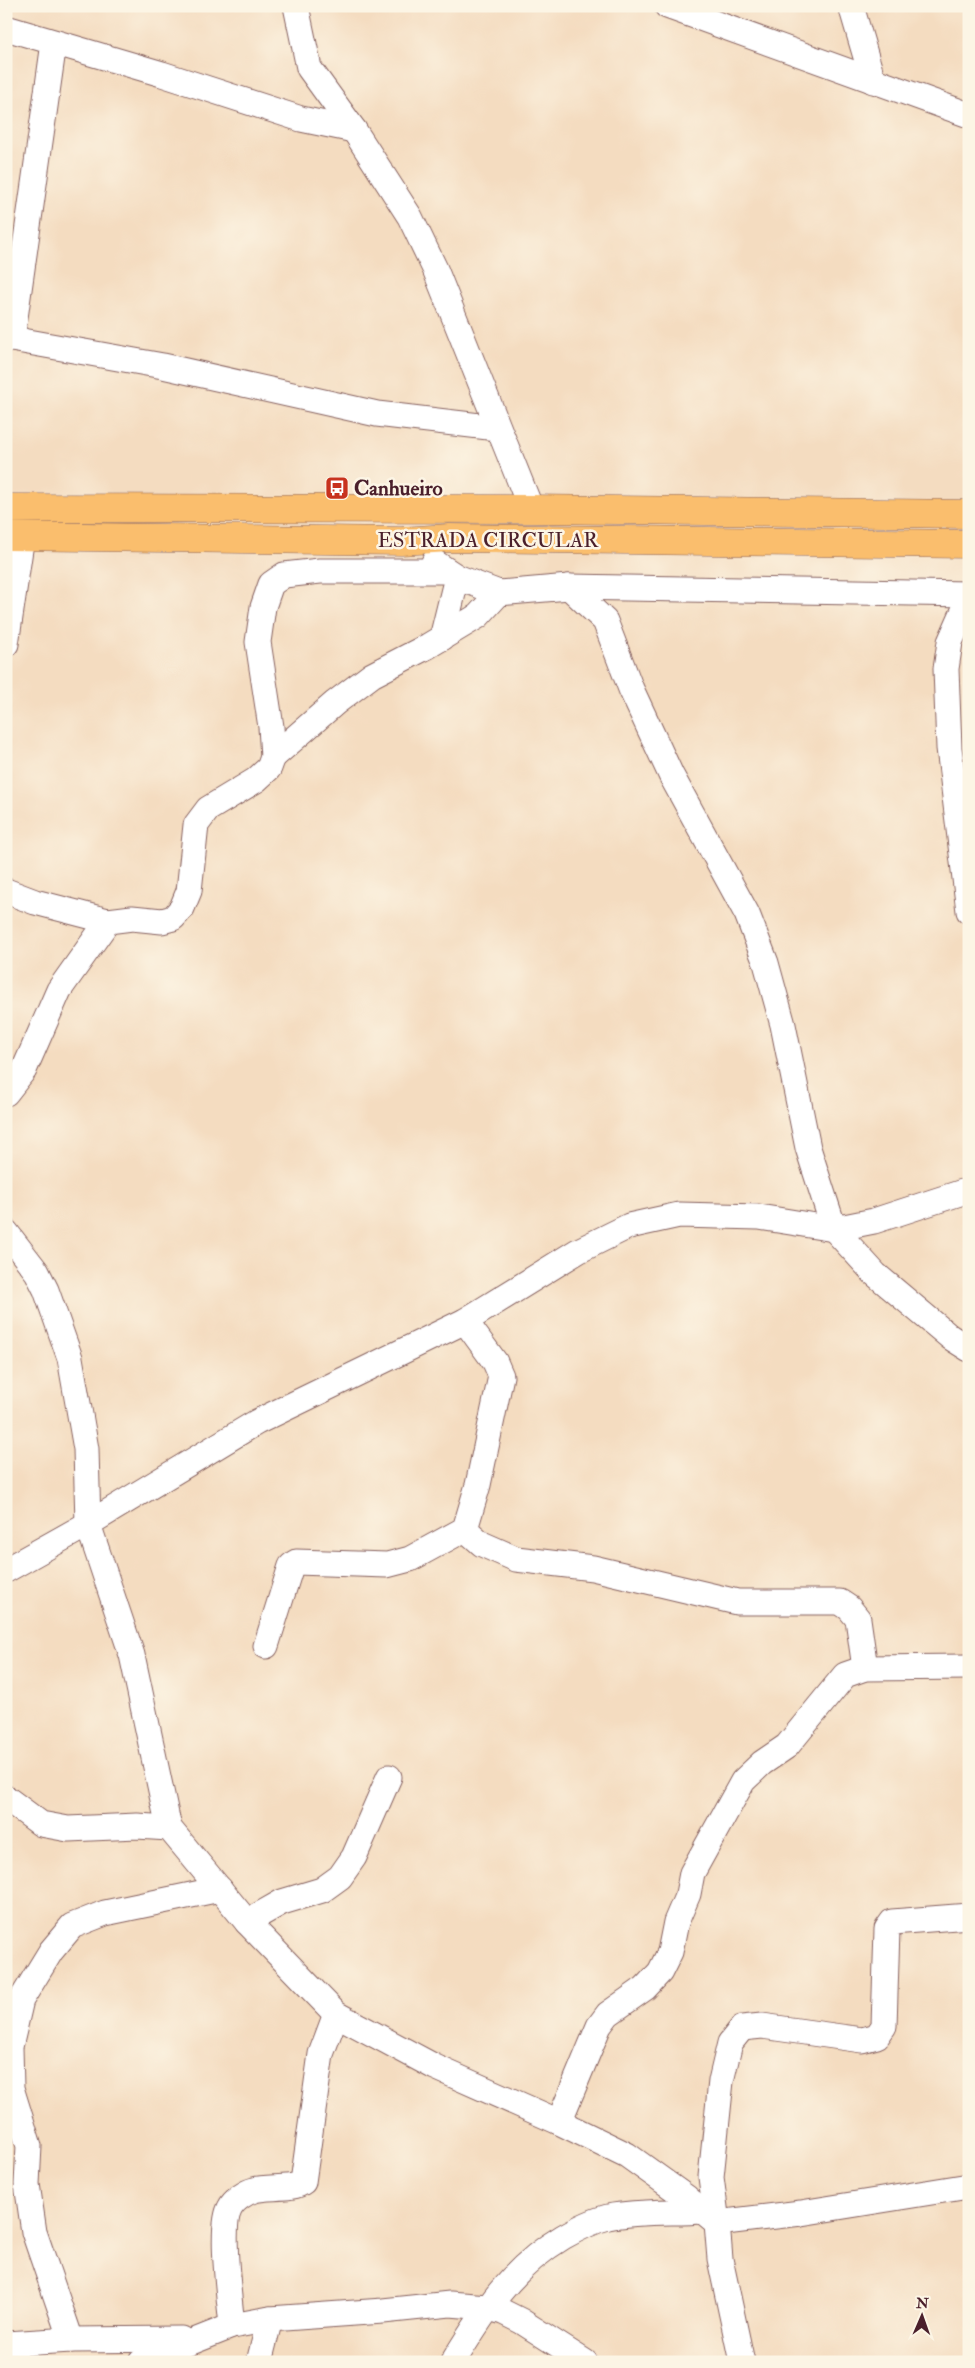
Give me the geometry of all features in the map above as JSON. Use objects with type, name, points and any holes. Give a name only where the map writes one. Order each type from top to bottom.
[{"type":"main road","name":"ESTRADA CIRCULAR","points":[[6,508],[531,509],[969,514]]},
{"type":"main road","name":"ESTRADA CIRCULAR","points":[[14,536],[401,541],[459,538],[969,544]]},
{"type":"street","points":[[296,6],[308,68],[354,130],[410,217],[435,269],[531,509]]},
{"type":"street","points":[[667,6],[969,115]]},
{"type":"street","points":[[852,6],[874,81]]},
{"type":"street","points":[[6,28],[162,74],[301,119],[354,130]]},
{"type":"street","points":[[54,43],[9,338],[163,366],[377,414],[497,428]]},
{"type":"street","points":[[6,644],[14,536]]},
{"type":"street","points":[[401,541],[452,574],[499,593],[570,587],[969,594]]},
{"type":"street","points":[[6,891],[35,902],[108,922],[132,918],[162,920],[173,918],[182,908],[189,891],[196,825],[208,809],[256,780],[269,768],[273,757],[272,727],[258,642],[263,607],[271,584],[284,575],[320,571],[452,574]]},
{"type":"street","points":[[442,638],[452,574]]},
{"type":"street","points":[[570,587],[604,621],[631,689],[671,776],[747,914],[766,963],[783,1025],[808,1148],[834,1229],[875,1274],[950,1336],[969,1349]]},
{"type":"street","points":[[604,621],[617,588]]},
{"type":"street","points":[[273,757],[335,703],[372,675],[442,638],[478,616],[499,593]]},
{"type":"street","points":[[969,599],[950,642],[946,668],[959,750],[969,911]]},
{"type":"street","points":[[6,1093],[24,1070],[59,990],[108,922]]},
{"type":"street","points":[[6,1570],[88,1524],[257,1422],[465,1320],[578,1250],[629,1226],[680,1215],[759,1217],[834,1229],[874,1221],[969,1190]]},
{"type":"street","points":[[6,1232],[37,1272],[49,1297],[70,1358],[86,1449],[88,1524],[132,1655],[170,1828],[247,1922],[336,2014],[435,2066],[627,2155],[703,2211]]},
{"type":"street","points":[[266,1646],[291,1566],[296,1562],[387,1564],[410,1559],[464,1529],[478,1485],[501,1376],[495,1362],[465,1320]]},
{"type":"street","points":[[464,1529],[482,1544],[516,1559],[593,1568],[737,1602],[840,1602],[849,1608],[858,1619],[865,1668]]},
{"type":"street","points":[[559,2122],[599,2026],[608,2014],[645,1988],[660,1972],[670,1952],[676,1922],[688,1894],[692,1873],[744,1782],[762,1763],[787,1746],[844,1675],[865,1668],[969,1667]]},
{"type":"street","points":[[247,1922],[282,1902],[322,1890],[340,1877],[354,1857],[389,1777]]},
{"type":"street","points":[[6,1798],[41,1824],[68,1829],[137,1826],[170,1828]]},
{"type":"street","points":[[71,2340],[34,2232],[27,2184],[29,2146],[11,2088],[10,2047],[21,2000],[51,1951],[72,1926],[105,1913],[220,1889]]},
{"type":"street","points":[[742,2362],[720,2259],[703,2211],[711,2177],[721,2081],[730,2043],[742,2028],[762,2026],[862,2040],[878,2036],[884,2026],[887,1930],[892,1922],[969,1916]]},
{"type":"street","points":[[232,2326],[225,2224],[230,2208],[240,2197],[252,2190],[278,2186],[294,2187],[303,2182],[321,2054],[336,2014]]},
{"type":"street","points":[[703,2211],[711,2177]]},
{"type":"street","points":[[453,2362],[487,2307],[514,2274],[544,2249],[581,2227],[608,2217],[703,2211],[801,2213],[969,2186]]},
{"type":"street","points":[[450,2304],[514,2274]]},
{"type":"street","points":[[141,2362],[232,2326],[270,2319],[383,2312],[450,2304],[487,2307],[521,2321],[585,2362]]},
{"type":"street","points":[[259,2362],[270,2319]]},
{"type":"street","points":[[6,2344],[71,2340],[204,2338]]},
{"type":"place","name":"Canhueiro","points":[[337,488]]}]
